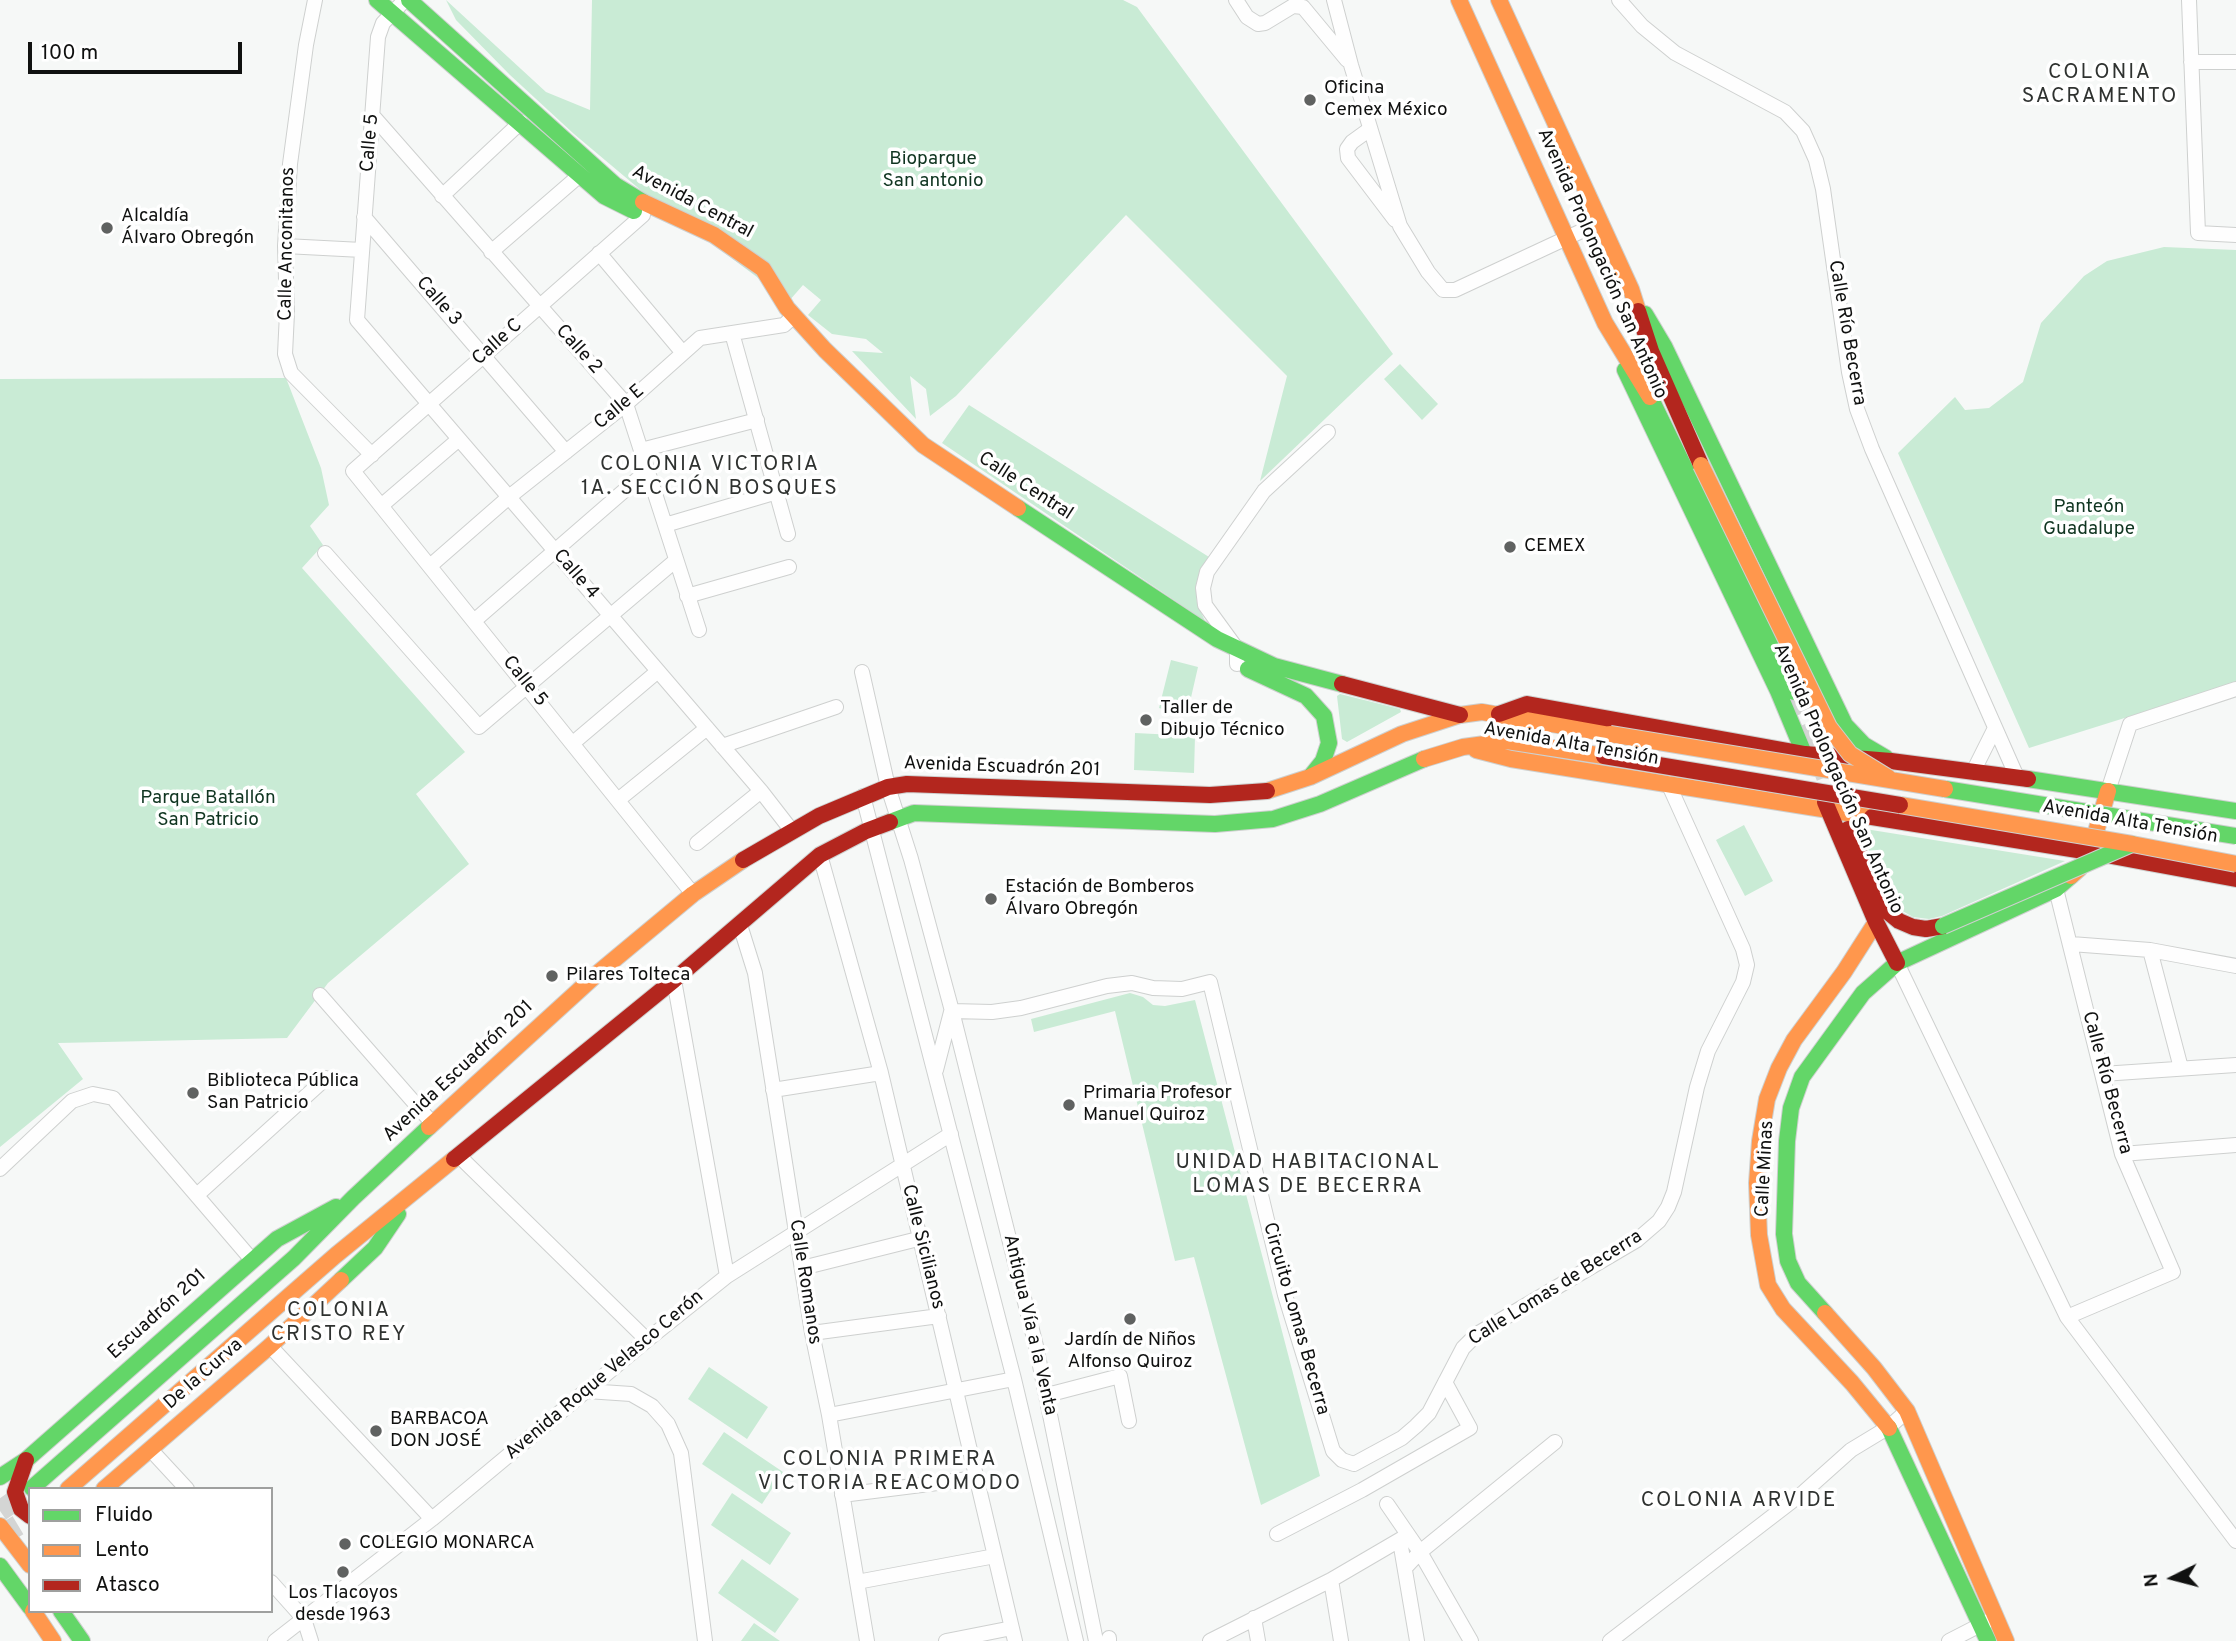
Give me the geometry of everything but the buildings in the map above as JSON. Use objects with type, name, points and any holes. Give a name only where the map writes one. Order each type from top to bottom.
[{"type":"street","name":"Calle Anconitanos","points":[[315,0],[306,45],[290,164],[285,246],[285,354],[291,373],[372,455]]},
{"type":"street","name":"Avenida Central","points":[[377,0],[604,196],[643,215],[682,228],[744,266],[756,278],[772,310],[789,320],[825,350]]},
{"type":"street","name":"Avenida Central","points":[[407,0],[615,185],[634,198],[714,235],[749,257],[770,278],[789,320]]},
{"type":"street","name":"Calle 5","points":[[357,320],[378,37],[383,23],[407,0]]},
{"type":"street","points":[[1236,0],[1247,17],[1258,24],[1302,2],[1351,65]]},
{"type":"street","points":[[1334,0],[1400,226]]},
{"type":"street","name":"Avenida Prolongación San Antonio","points":[[1459,0],[1605,323],[1645,388],[1786,692],[1805,754],[1876,922],[2067,1317],[2236,1541]]},
{"type":"street","name":"Avenida Prolongación San Antonio","points":[[1499,0],[1631,289],[1664,346],[1845,725],[1864,745],[1891,761]]},
{"type":"street","name":"Calle Río Becerra","points":[[1619,0],[1642,26],[1675,53],[1785,111],[1803,131],[1816,160],[1823,189],[1849,372],[1857,409],[1995,729],[2022,778]]},
{"type":"street","points":[[2189,0],[2198,233],[2236,235]]},
{"type":"street","points":[[2191,62],[2236,62]]},
{"type":"street","name":"Calle 2","points":[[373,117],[626,404],[699,630]]},
{"type":"street","points":[[442,196],[521,122]]},
{"type":"street","points":[[1370,129],[1352,142],[1347,149],[1348,158],[1400,226],[1428,272],[1443,290],[1455,290],[1601,222]]},
{"type":"street","points":[[491,253],[580,175]]},
{"type":"street","name":"Calle C","points":[[353,471],[643,215]]},
{"type":"street","name":"Calle 3","points":[[364,217],[566,452]]},
{"type":"street","points":[[285,246],[362,250]]},
{"type":"street","points":[[599,253],[683,353]]},
{"type":"street","points":[[1631,289],[1651,351],[1702,465],[1829,727],[1850,754],[1889,778]]},
{"type":"street","name":"Calle 4","points":[[357,320],[761,791],[792,831]]},
{"type":"street","name":"Calle E","points":[[430,566],[509,497],[626,404],[700,338],[789,320]]},
{"type":"street","points":[[732,333],[788,534]]},
{"type":"street","name":"Calle Central","points":[[825,350],[923,445],[1217,639],[1237,656],[1306,696],[1319,708],[1327,724],[1329,743],[1323,761],[1310,777]]},
{"type":"street","points":[[641,450],[757,420]]},
{"type":"street","points":[[1237,656],[1205,604],[1203,587],[1207,572],[1264,491],[1328,432]]},
{"type":"street","points":[[381,506],[459,439]]},
{"type":"street","points":[[474,621],[648,470]]},
{"type":"street","name":"Calle 5","points":[[353,471],[693,894]]},
{"type":"street","points":[[665,525],[777,492]]},
{"type":"street","points":[[325,553],[479,727],[675,561]]},
{"type":"street","points":[[687,596],[789,567]]},
{"type":"street","name":"Calle Central","points":[[1237,656],[1460,715]]},
{"type":"street","points":[[573,743],[658,671]]},
{"type":"street","name":"Antigua Vía a la Venta","points":[[862,672],[888,787],[952,1011],[1105,1640]]},
{"type":"street","points":[[1786,692],[1791,696],[1806,693],[1820,674]]},
{"type":"street","points":[[2108,791],[2130,724],[2236,690]]},
{"type":"street","name":"Avenida Alta Tensión","points":[[1498,715],[1527,704],[1805,754],[1891,761],[2022,778],[2236,811]]},
{"type":"street","points":[[722,746],[836,707]]},
{"type":"street","name":"Avenida Escuadrón 201","points":[[33,1487],[294,1258],[353,1198],[598,973],[693,894],[741,860],[792,831],[863,796],[888,787],[907,784],[1210,795],[1266,791],[1310,777],[1402,734],[1460,715],[1482,712],[1498,715]]},
{"type":"street","name":"Avenida Alta Tensión","points":[[1498,715],[2236,836]]},
{"type":"street","points":[[618,800],[707,728]]},
{"type":"street","points":[[1829,811],[1853,788],[1866,785],[1934,791],[1973,772],[1995,729]]},
{"type":"street","name":"Avenida Alta Tensión","points":[[1464,747],[1507,741],[2132,844],[2236,864]]},
{"type":"street","points":[[70,1487],[336,1255],[674,980],[821,855],[873,828],[914,813],[1215,824],[1273,819],[1320,804],[1414,762],[1464,747]]},
{"type":"street","name":"Avenida Alta Tensión","points":[[1464,747],[1511,759],[2091,852],[2236,880]]},
{"type":"street","points":[[2022,778],[2035,791],[2037,810],[2034,826],[2022,841]]},
{"type":"street","name":"Calle Lomas de Becerra","points":[[1333,1451],[1342,1460],[1354,1464],[1402,1438],[1429,1413],[1453,1363],[1477,1334],[1637,1240],[1659,1222],[1674,1192],[1697,1087],[1708,1051],[1743,982],[1747,965],[1743,949],[1668,783]]},
{"type":"street","points":[[967,787],[967,814]]},
{"type":"street","points":[[697,843],[761,791]]},
{"type":"street","name":"Calle Minas","points":[[1988,1641],[1988,1621],[1907,1411],[1874,1368],[1798,1283],[1788,1261],[1784,1234],[1787,1141],[1791,1108],[1802,1077],[1822,1048],[1863,993],[1897,963],[2056,889],[2079,869],[2091,852],[2108,791]]},
{"type":"street","name":"Antigua Vía a la Venta","points":[[863,796],[1014,1379],[1076,1641]]},
{"type":"street","points":[[2156,863],[2219,807],[2236,798]]},
{"type":"street","points":[[1848,829],[1888,912],[1899,921],[1926,929],[1943,926],[2132,844]]},
{"type":"street","name":"Calle Sicilianos","points":[[821,855],[881,1073],[922,1238],[1014,1634]]},
{"type":"street","name":"Calle Río Becerra","points":[[2056,889],[2122,1154],[2173,1272],[2067,1317]]},
{"type":"street","name":"Calle Minas","points":[[1876,922],[1844,972],[1794,1040],[1767,1099],[1760,1140],[1757,1183],[1759,1235],[1768,1285],[1792,1318],[1889,1427],[1988,1621],[2006,1641]]},
{"type":"street","name":"Calle Romanos","points":[[740,925],[755,973],[812,1333],[829,1415],[867,1641]]},
{"type":"street","points":[[2071,944],[2150,950],[2236,967]]},
{"type":"street","points":[[2150,950],[2181,1068]]},
{"type":"street","points":[[674,980],[727,1276]]},
{"type":"street","name":"Circuito Lomas Becerra","points":[[952,1011],[992,1012],[1021,1009],[1107,986],[1132,983],[1153,988],[1181,989],[1210,982],[1285,1295],[1333,1451]]},
{"type":"street","points":[[320,995],[433,1124]]},
{"type":"street","name":"Antigua Vía a la Venta","points":[[935,1072],[952,1011]]},
{"type":"street","points":[[2102,1074],[2236,1065]]},
{"type":"street","points":[[773,1090],[881,1073]]},
{"type":"street","points":[[197,1195],[326,1078]]},
{"type":"street","points":[[0,1169],[72,1101],[93,1094],[113,1098],[252,1260]]},
{"type":"street","name":"Avenida Roque Velasco Cerón","points":[[275,1641],[432,1519],[727,1276],[951,1135]]},
{"type":"street","points":[[2122,1154],[2236,1145]]},
{"type":"street","points":[[459,1156],[647,1340]]},
{"type":"street","name":"De la Curva","points":[[106,1487],[270,1346],[375,1248],[410,1196]]},
{"type":"street","name":"Escuadrón 201","points":[[0,1477],[26,1460],[276,1239],[353,1198]]},
{"type":"street","points":[[802,1268],[922,1238]]},
{"type":"street","points":[[1792,1318],[1816,1303]]},
{"type":"street","points":[[812,1333],[939,1316]]},
{"type":"street","points":[[270,1346],[432,1519]]},
{"type":"street","points":[[1047,1395],[1120,1376],[1129,1421]]},
{"type":"street","points":[[829,1415],[1014,1379]]},
{"type":"street","points":[[1278,1534],[1470,1428],[1446,1382]]},
{"type":"street","points":[[587,1391],[631,1394],[652,1406],[668,1424],[681,1452],[705,1641]]},
{"type":"street","points":[[1610,1641],[1804,1492],[1851,1450],[1889,1427],[1907,1411]]},
{"type":"street","points":[[1405,1568],[1420,1552],[1555,1443]]},
{"type":"street","points":[[150,1449],[185,1487]]},
{"type":"street","points":[[26,1460],[15,1492],[21,1509],[28,1514]]},
{"type":"street","points":[[842,1495],[977,1478]]},
{"type":"street","points":[[1387,1504],[1404,1538],[1420,1552],[1471,1641]]},
{"type":"street","points":[[0,1526],[28,1558],[1,1568],[28,1604]]},
{"type":"street","points":[[1404,1538],[1405,1568],[1418,1641]]},
{"type":"street","points":[[1210,1641],[1331,1580],[1404,1538]]},
{"type":"street","points":[[857,1583],[995,1556]]},
{"type":"street","points":[[1331,1580],[1341,1641]]},
{"type":"street","points":[[273,1584],[304,1619],[311,1641]]},
{"type":"street","points":[[34,1613],[53,1641]]},
{"type":"street","points":[[62,1613],[82,1641]]},
{"type":"street","points":[[1254,1618],[1258,1641]]},
{"type":"street","points":[[1949,1641],[1988,1621]]},
{"type":"street","points":[[946,1641],[1014,1634]]},
{"type":"green space","name":"Bioparque San antonio","points":[[446,0],[546,92],[590,110],[592,0],[1123,0],[1137,7],[1393,354],[1260,481],[1287,376],[1126,215],[956,396],[930,416],[926,389],[910,376],[916,419],[852,351],[883,353],[866,339],[832,334],[808,315],[821,300],[803,285],[789,301],[643,192],[510,75],[456,20]]},
{"type":"green space","name":"Panteón Guadalupe","points":[[2164,247],[2236,250],[2236,683],[2029,748],[1898,453],[1955,397],[1965,410],[1989,408],[2023,382],[2041,323],[2084,276],[2107,261]]},
{"type":"green space","points":[[1400,364],[1438,404],[1422,420],[1384,379]]},
{"type":"green space","name":"Parque Batallón San Patricio","points":[[286,378],[321,468],[329,505],[310,526],[323,545],[302,568],[465,752],[416,794],[469,864],[328,983],[287,1038],[58,1043],[83,1079],[0,1147],[0,379]]},
{"type":"green space","points":[[969,405],[1209,557],[1196,584],[1197,603],[1205,621],[942,443]]},
{"type":"green space","points":[[1171,660],[1198,667],[1187,715],[1159,708]]},
{"type":"green space","points":[[1340,694],[1400,709],[1401,712],[1347,742],[1342,739],[1337,696]]},
{"type":"green space","points":[[1135,733],[1195,736],[1194,773],[1134,770]]},
{"type":"green space","points":[[1744,825],[1773,881],[1745,896],[1716,840]]},
{"type":"green space","points":[[1859,828],[2065,861],[1942,916],[1929,919],[1913,917],[1899,909],[1889,896]]},
{"type":"green space","points":[[1130,993],[1143,997],[1153,1005],[1165,1006],[1195,1000],[1320,1476],[1261,1505],[1194,1257],[1175,1261],[1115,1011],[1034,1032],[1031,1019]]},
{"type":"green space","points":[[709,1367],[768,1407],[747,1439],[688,1399]]},
{"type":"green space","points":[[724,1432],[783,1472],[762,1504],[702,1464]]},
{"type":"green space","points":[[732,1493],[791,1533],[770,1565],[711,1525]]},
{"type":"green space","points":[[742,1559],[799,1599],[775,1633],[718,1593]]},
{"type":"green space","points":[[754,1623],[780,1641],[741,1641]]},
{"type":"tunnel","points":[[1794,692],[1842,813]]},
{"type":"tunnel","points":[[0,1511],[28,1491]]},
{"type":"tunnel","points":[[0,1536],[28,1519]]},
{"type":"traffic: fast","points":[[377,0],[604,196],[634,211]]},
{"type":"traffic: fast","points":[[409,0],[615,185],[643,202]]},
{"type":"traffic: fast","points":[[1645,314],[1664,346],[1845,725],[1864,745],[1886,758]]},
{"type":"traffic: fast","points":[[1625,370],[1778,691],[1808,763]]},
{"type":"traffic: fast","points":[[1650,397],[1794,692]]},
{"type":"traffic: fast","points":[[1018,508],[1217,639],[1274,666],[1342,684]]},
{"type":"traffic: fast","points":[[1248,669],[1306,696],[1324,716],[1329,743],[1323,761],[1311,776]]},
{"type":"traffic: fast","points":[[890,822],[914,813],[1215,824],[1273,819],[1320,804],[1424,759]]},
{"type":"traffic: fast","points":[[2028,779],[2236,811]]},
{"type":"traffic: fast","points":[[1945,789],[2236,836]]},
{"type":"traffic: fast","points":[[1943,926],[2132,844]]},
{"type":"traffic: fast","points":[[1825,1313],[1798,1283],[1788,1261],[1784,1234],[1787,1141],[1791,1108],[1802,1077],[1863,993],[1897,963],[2056,889],[2071,876]]},
{"type":"traffic: fast","points":[[33,1487],[294,1258],[429,1127]]},
{"type":"traffic: fast","points":[[0,1477],[26,1460],[277,1239],[336,1207]]},
{"type":"traffic: fast","points":[[341,1280],[375,1248],[398,1214]]},
{"type":"traffic: fast","points":[[1889,1428],[1988,1641]]},
{"type":"traffic: fast","points":[[0,1566],[28,1604]]},
{"type":"traffic: fast","points":[[62,1613],[82,1641]]},
{"type":"traffic: slow","points":[[1459,0],[1605,323],[1650,397]]},
{"type":"traffic: slow","points":[[1499,0],[1631,289],[1638,311]]},
{"type":"traffic: slow","points":[[643,202],[714,235],[763,269],[787,308],[825,350],[923,445],[1018,508]]},
{"type":"traffic: slow","points":[[1701,465],[1829,727],[1850,754],[1889,778]]},
{"type":"traffic: slow","points":[[1267,791],[1310,777],[1402,734],[1460,715],[1482,712],[1610,734]]},
{"type":"traffic: slow","points":[[1610,734],[1945,789]]},
{"type":"traffic: slow","points":[[1424,759],[1463,747],[1507,741],[1604,756]]},
{"type":"traffic: slow","points":[[1476,750],[1511,759],[1872,817]]},
{"type":"traffic: slow","points":[[2071,876],[2090,852],[2108,791]]},
{"type":"traffic: slow","points":[[1900,805],[2236,864]]},
{"type":"traffic: slow","points":[[429,1127],[598,973],[693,894],[743,860]]},
{"type":"traffic: slow","points":[[1876,922],[1844,972],[1794,1040],[1779,1068],[1767,1099],[1757,1183],[1759,1235],[1768,1285],[1783,1309],[1852,1383],[1889,1428]]},
{"type":"traffic: slow","points":[[70,1487],[336,1255],[454,1159]]},
{"type":"traffic: slow","points":[[106,1487],[270,1346],[341,1280]]},
{"type":"traffic: slow","points":[[1825,1313],[1874,1368],[1907,1411],[2006,1641]]},
{"type":"traffic: slow","points":[[0,1526],[28,1562]]},
{"type":"traffic: slow","points":[[34,1613],[53,1641]]},
{"type":"traffic: jam","points":[[1638,311],[1651,351],[1701,465]]},
{"type":"traffic: jam","points":[[1342,684],[1460,715]]},
{"type":"traffic: jam","points":[[1499,714],[1527,704],[1805,754],[1891,761],[2028,779]]},
{"type":"traffic: jam","points":[[1604,756],[1900,805]]},
{"type":"traffic: jam","points":[[743,860],[819,816],[888,787],[907,784],[1210,795],[1267,791]]},
{"type":"traffic: jam","points":[[1825,802],[1876,922],[1897,963]]},
{"type":"traffic: jam","points":[[1872,817],[2090,852],[2236,879]]},
{"type":"traffic: jam","points":[[454,1159],[674,980],[820,855],[890,822]]},
{"type":"traffic: jam","points":[[1848,829],[1888,912],[1913,927],[1926,929],[1943,926]]},
{"type":"traffic: jam","points":[[26,1460],[15,1492],[21,1509],[28,1514]]},
{"type":"place","name":"Oficina Cemex México","points":[[1310,100]]},
{"type":"place","name":"Alcaldía Álvaro Obregón","points":[[107,228]]},
{"type":"place","name":"CEMEX","points":[[1510,547]]},
{"type":"place","name":"Taller de Dibujo Técnico","points":[[1146,720]]},
{"type":"place","name":"Estación de Bomberos Álvaro Obregón","points":[[991,899]]},
{"type":"place","name":"Pilares Tolteca","points":[[552,976]]},
{"type":"place","name":"Biblioteca Pública San Patricio","points":[[193,1093]]},
{"type":"place","name":"Primaria Profesor Manuel Quiroz","points":[[1069,1105]]},
{"type":"place","name":"Jardín de Niños Alfonso Quiroz","points":[[1130,1319]]},
{"type":"place","name":"BARBACOA DON JOSÉ","points":[[376,1431]]},
{"type":"place","name":"COLEGIO MONARCA","points":[[345,1544]]},
{"type":"place","name":"Los Tlacoyos desde 1963","points":[[343,1572]]},
{"type":"district","name":"COLONIA SACRAMENTO","points":[[2100,86]]},
{"type":"district","name":"COLONIA VICTORIA 1A. SECCIÓN BOSQUES","points":[[710,478]]},
{"type":"district","name":"UNIDAD HABITACIONAL LOMAS DE BECERRA","points":[[1308,1176]]},
{"type":"district","name":"COLONIA CRISTO REY","points":[[339,1324]]},
{"type":"district","name":"COLONIA PRIMERA VICTORIA REACOMODO","points":[[890,1473]]},
{"type":"district","name":"COLONIA ARVIDE","points":[[1739,1502]]}]
